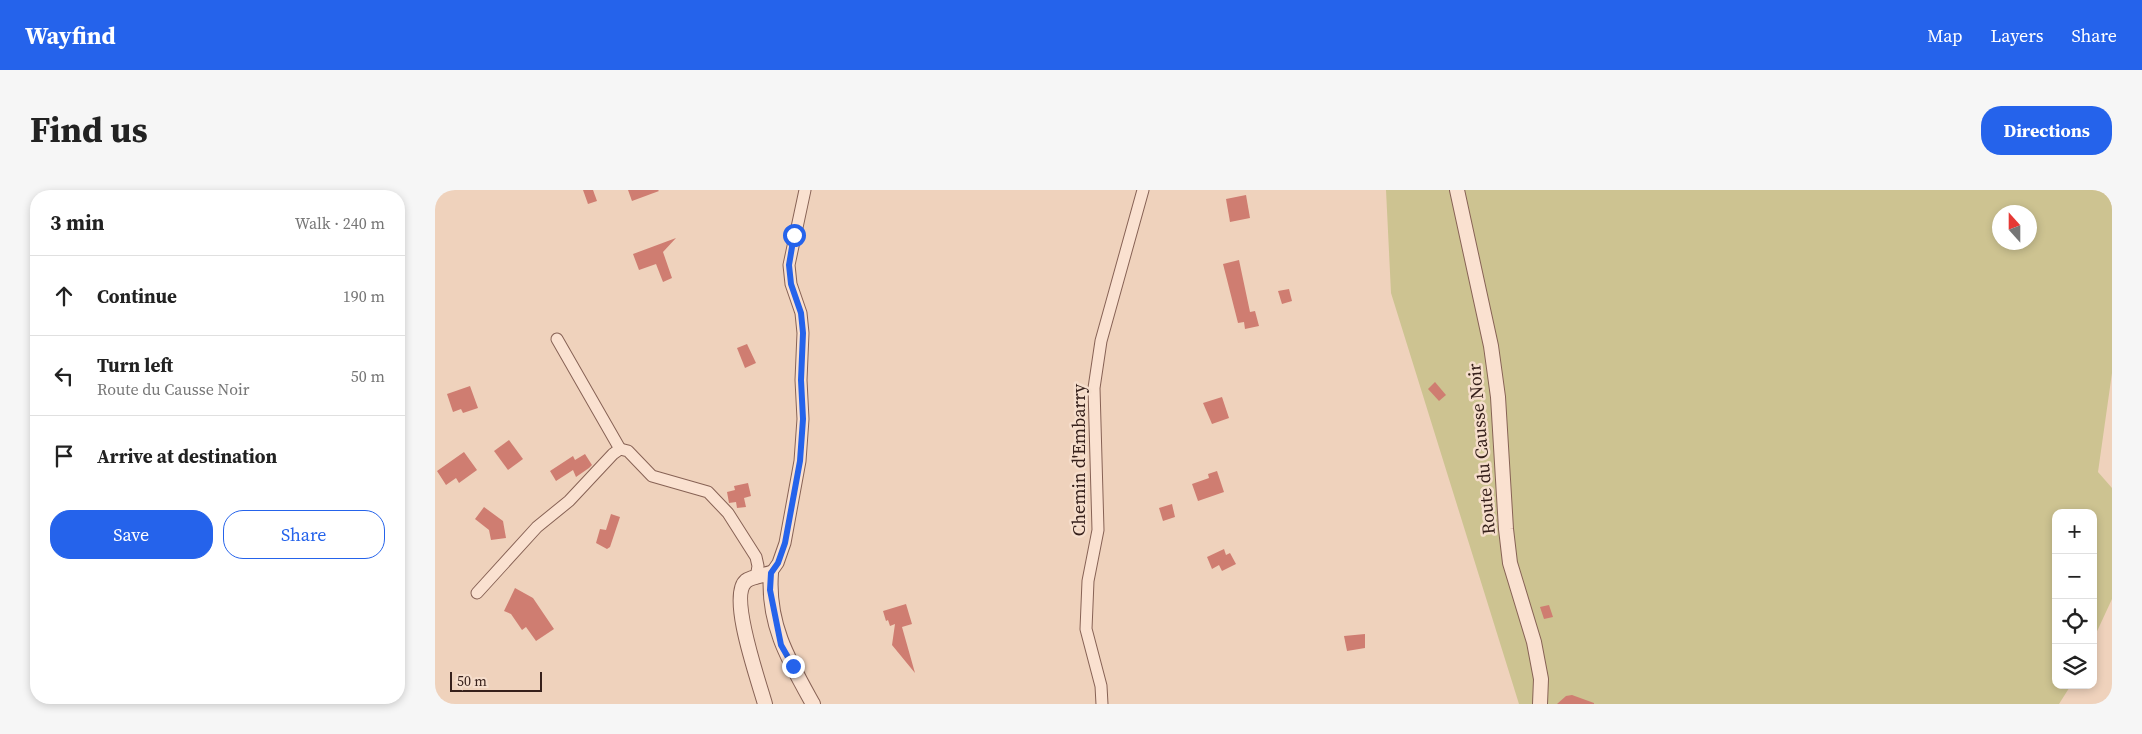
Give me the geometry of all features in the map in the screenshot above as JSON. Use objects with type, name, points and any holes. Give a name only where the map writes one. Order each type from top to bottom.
[{"type":"street","points":[[805,190],[789,265],[791,284],[801,313],[803,333],[801,380],[803,419],[800,461],[785,543],[778,563],[771,573],[770,590],[781,645],[813,704]]},
{"type":"street","name":"Chemin d'Embarry","points":[[1102,704],[1101,686],[1086,629],[1087,581],[1098,530],[1094,388],[1101,341],[1143,190]]},
{"type":"street","name":"Route du Causse Noir","points":[[1457,190],[1491,346],[1498,397],[1506,529],[1510,563],[1534,642],[1541,679],[1541,704]]},
{"type":"street","points":[[557,340],[619,449],[628,451],[653,476],[708,492],[718,500],[756,556],[758,566],[756,578]]},
{"type":"street","points":[[477,593],[537,527],[569,501],[619,449]]},
{"type":"street","points":[[765,704],[740,608],[742,586],[747,580],[771,573]]},
{"type":"shaded area","points":[[1386,190],[2112,190],[2112,373],[2098,472],[2112,488],[2112,599],[2097,631],[2097,509],[2052,509],[2052,689],[2068,689],[2059,704],[1519,704],[1391,293]]},
{"type":"building","points":[[583,190],[593,190],[597,201],[588,204]]},
{"type":"building","points":[[628,190],[658,190],[659,191],[632,201]]},
{"type":"building","points":[[1246,195],[1250,218],[1230,222],[1226,199]]},
{"type":"building","points":[[676,238],[663,252],[672,278],[663,282],[656,264],[639,270],[633,254]]},
{"type":"building","points":[[1239,260],[1250,312],[1255,311],[1259,326],[1245,329],[1244,322],[1238,323],[1223,264]]},
{"type":"building","points":[[1289,289],[1292,301],[1282,304],[1278,291]]},
{"type":"building","points":[[747,344],[756,363],[745,368],[737,348]]},
{"type":"building","points":[[1435,382],[1446,395],[1439,401],[1428,389]]},
{"type":"building","points":[[470,386],[478,408],[463,413],[461,409],[453,412],[447,394]]},
{"type":"building","points":[[1222,397],[1229,418],[1212,424],[1203,403]]},
{"type":"building","points":[[509,440],[523,459],[508,470],[494,451]]},
{"type":"building","points":[[464,452],[477,470],[459,483],[456,478],[446,485],[437,471]]},
{"type":"building","points":[[585,454],[592,465],[589,468],[576,477],[573,470],[556,481],[550,471],[573,456],[575,460]]},
{"type":"building","points":[[1217,471],[1224,492],[1198,501],[1192,484],[1209,478],[1208,474]]},
{"type":"building","points":[[748,483],[751,496],[744,498],[746,507],[737,508],[736,502],[729,503],[727,492],[735,490],[734,486]]},
{"type":"building","points":[[1172,504],[1175,517],[1163,521],[1159,508]]},
{"type":"building","points":[[484,507],[503,521],[506,538],[491,540],[489,530],[475,519]]},
{"type":"building","points":[[611,514],[620,517],[610,547],[607,549],[596,543],[600,529],[606,530]]},
{"type":"building","points":[[1224,549],[1226,555],[1230,553],[1236,564],[1222,571],[1219,565],[1212,569],[1207,557]]},
{"type":"building","points":[[515,588],[533,598],[554,629],[536,641],[526,627],[522,630],[511,614],[504,611]]},
{"type":"building","points":[[906,604],[912,624],[902,627],[915,673],[892,645],[895,624],[890,626],[888,620],[886,621],[883,611]]},
{"type":"building","points":[[1549,605],[1553,617],[1544,619],[1540,607]]},
{"type":"building","points":[[1365,634],[1365,648],[1347,651],[1344,636]]},
{"type":"building","points":[[1572,695],[1594,704],[1557,704],[1566,696]]},
{"type":"route","points":[[793,666],[781,645],[770,590],[771,573],[778,563],[785,543],[800,461],[803,419],[801,380],[804,352],[803,333],[801,313],[791,284],[789,265],[794,235]]}]
